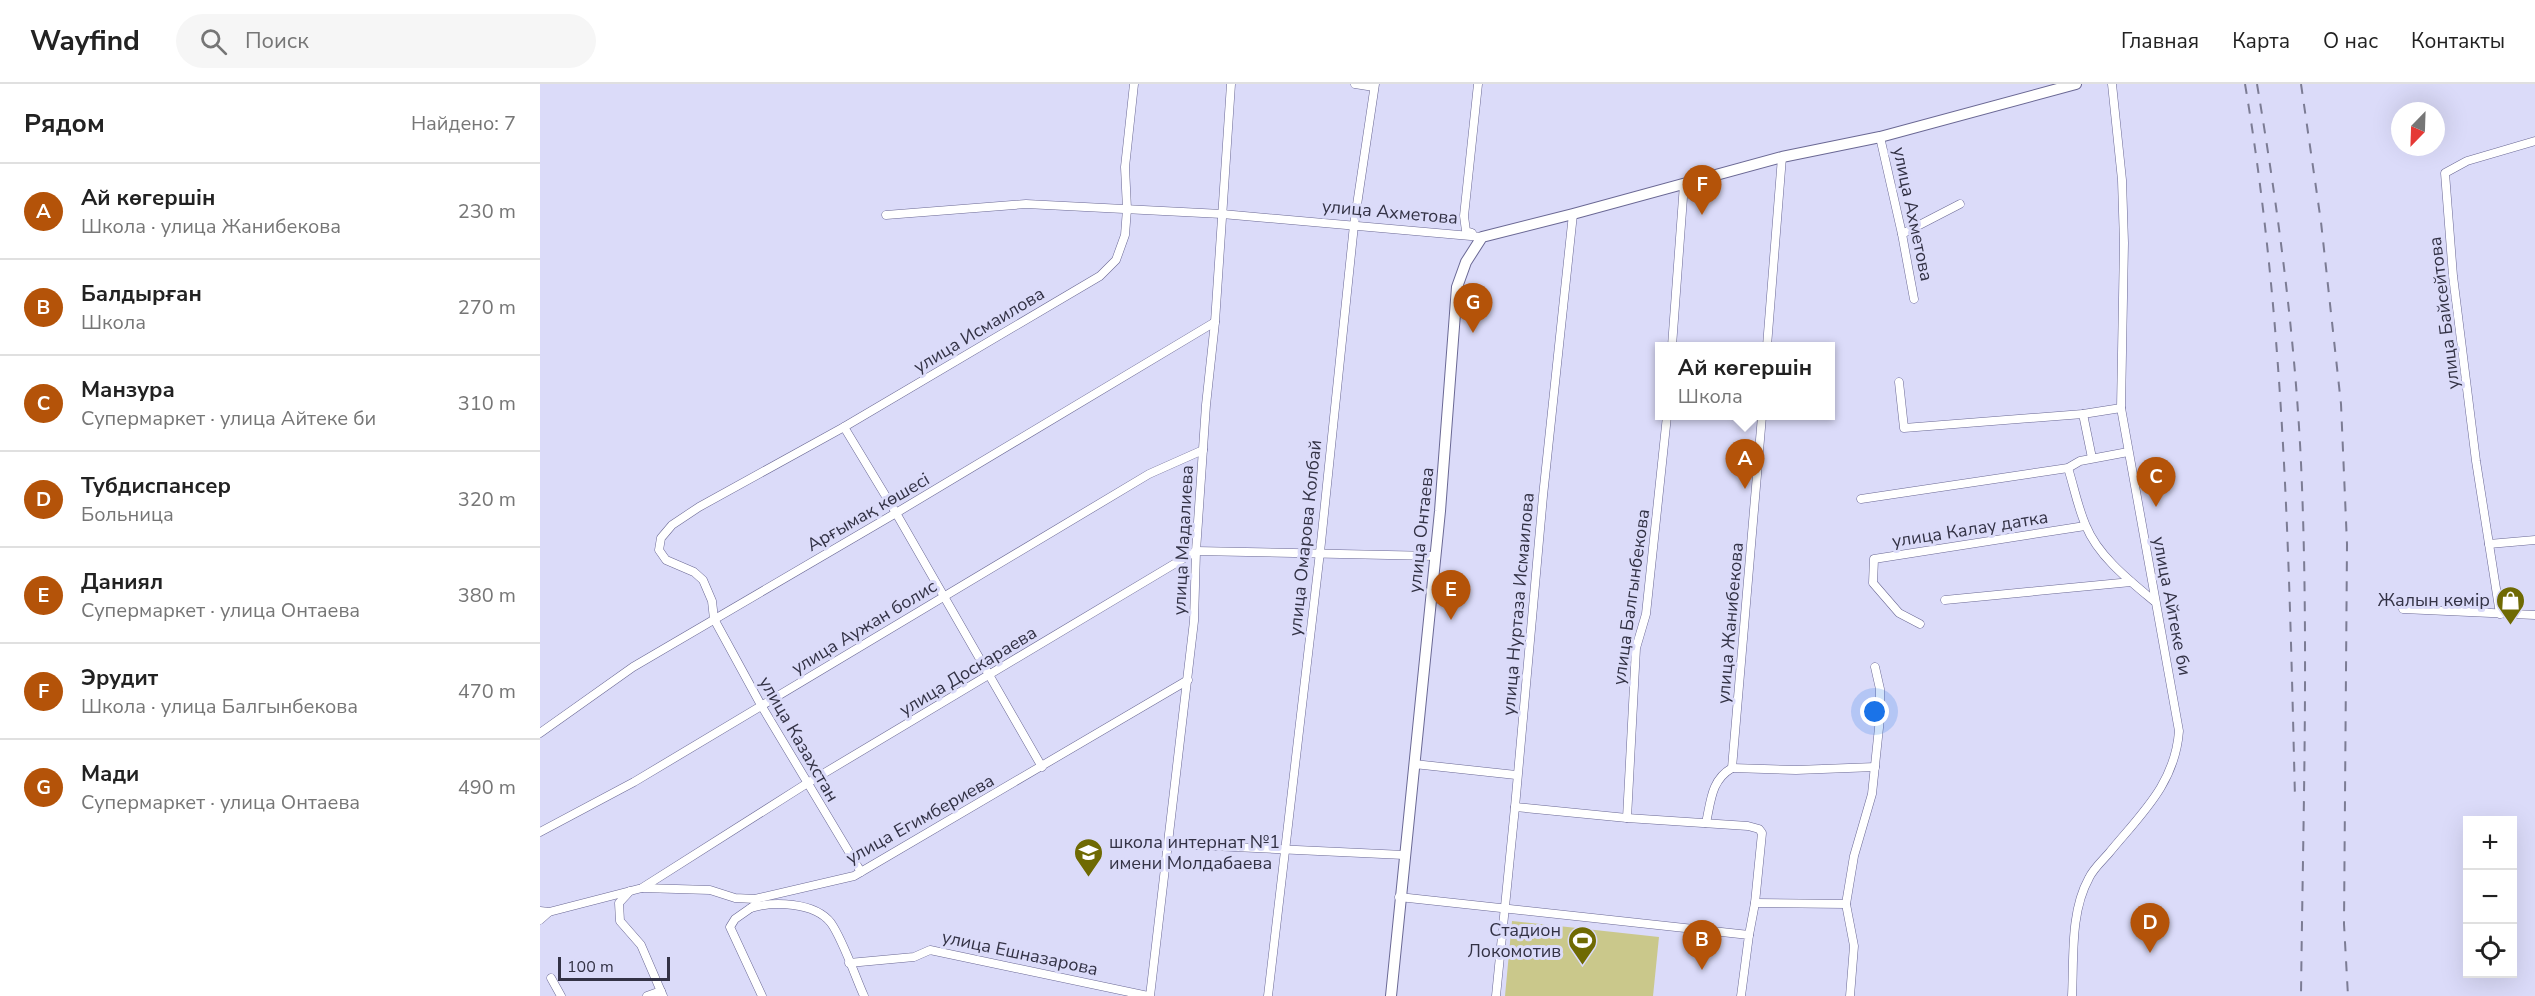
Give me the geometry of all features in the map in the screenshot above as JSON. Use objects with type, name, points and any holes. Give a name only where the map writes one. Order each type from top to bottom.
[{"type":"main road","name":"улица Ахметова","points":[[1482,237],[1782,157],[1880,137],[2076,84]]},
{"type":"main road","name":"улица Онтаева","points":[[1390,996],[1435,556],[1457,287],[1466,262],[1482,237]]},
{"type":"street","name":"улица Исмаилова","points":[[699,507],[844,427],[1100,276],[1116,260],[1125,235],[1127,209],[1125,167],[1134,84]]},
{"type":"street","name":"улица Мадалиева","points":[[1149,996],[1194,621],[1196,551],[1215,322],[1231,84]]},
{"type":"street","points":[[1354,84],[1375,86]]},
{"type":"street","points":[[1478,84],[1464,216],[1466,231],[1482,237]]},
{"type":"street","name":"улица Айтеке би","points":[[2072,996],[2076,921],[2080,900],[2089,877],[2156,798],[2172,770],[2178,752],[2179,731],[2121,408],[2124,243],[2122,180],[2112,84]]},
{"type":"street","name":"улица Омарова Колбай","points":[[1268,996],[1320,552],[1354,225],[1375,86]]},
{"type":"street","name":"улица Ахметова","points":[[1880,137],[1914,299]]},
{"type":"street","name":"улица Байсейтова","points":[[2500,614],[2476,461],[2453,276],[2445,173],[2467,161],[2535,141]]},
{"type":"street","points":[[1767,342],[1782,157]]},
{"type":"street","points":[[1672,342],[1684,184]]},
{"type":"street","name":"улица Ахметова","points":[[886,215],[1026,204],[1222,214],[1482,237]]},
{"type":"street","points":[[1902,234],[1960,204]]},
{"type":"street","name":"улица Нуртаза Исмаилова","points":[[1496,996],[1543,496],[1573,214]]},
{"type":"street","name":"Арғымақ көшесі","points":[[540,733],[633,667],[1215,322]]},
{"type":"street","points":[[1899,382],[1904,428],[2084,414],[2121,408]]},
{"type":"street","points":[[2084,414],[2092,458]]},
{"type":"street","name":"улица Балгынбекова","points":[[1627,818],[1635,648],[1646,614],[1666,420]]},
{"type":"street","name":"улица Жанибекова","points":[[1732,768],[1762,420]]},
{"type":"street","points":[[844,427],[1042,767]]},
{"type":"street","name":"улица Аужан болис","points":[[540,832],[634,782],[1149,474],[1203,450]]},
{"type":"street","points":[[1861,499],[2068,468],[2080,461],[2128,452]]},
{"type":"street","points":[[2068,468],[2085,526],[2104,554],[2131,582],[2155,602]]},
{"type":"street","name":"улица Казахстан","points":[[699,507],[672,525],[661,538],[659,550],[666,560],[694,572],[703,580],[712,601],[714,619],[806,784],[861,872]]},
{"type":"street","name":"улица Калау датка","points":[[1920,624],[1899,613],[1873,582],[1874,559],[2085,526]]},
{"type":"street","points":[[2489,544],[2535,540]]},
{"type":"street","points":[[1196,551],[1435,556]]},
{"type":"street","name":"улица Доскараева","points":[[540,911],[549,912],[642,888],[806,784],[1196,551]]},
{"type":"street","points":[[1945,600],[2131,582]]},
{"type":"street","points":[[2403,609],[2535,615]]},
{"type":"street","points":[[1850,996],[1854,946],[1846,904],[1854,856],[1872,794],[1880,718],[1880,689],[1875,667]]},
{"type":"street","name":"улица Егимбериева","points":[[642,888],[710,890],[735,898],[755,899],[854,876],[1188,680]]},
{"type":"street","points":[[1414,764],[1516,775]]},
{"type":"street","points":[[1706,823],[1715,782],[1721,774],[1732,768],[1796,770],[1875,767]]},
{"type":"street","points":[[1515,807],[1760,829],[1762,834],[1755,903],[1742,996]]},
{"type":"street","points":[[1169,844],[1404,855]]},
{"type":"street","points":[[630,891],[619,903],[620,921],[641,945],[662,994],[647,996]]},
{"type":"street","points":[[762,996],[730,927],[735,920],[768,896]]},
{"type":"street","points":[[1399,897],[1749,935]]},
{"type":"street","points":[[1755,903],[1846,904]]},
{"type":"street","points":[[751,908],[778,904],[807,908],[830,921],[864,996]]},
{"type":"street","points":[[540,920],[549,912]]},
{"type":"street","name":"улица Ешназарова","points":[[849,963],[914,957],[930,950],[1149,996]]},
{"type":"street","points":[[551,978],[561,996]]},
{"type":"shaded area","name":"Стадион Локомотив","points":[[1512,921],[1659,937],[1653,996],[1505,996]]},
{"type":"railway","points":[[2245,84],[2269,262],[2277,351],[2287,530],[2295,798]]},
{"type":"railway","points":[[2257,84],[2285,273],[2295,368],[2301,463],[2305,662],[2301,996]]},
{"type":"railway","points":[[2301,84],[2321,222],[2341,404],[2347,544],[2344,924],[2348,996]]},
{"type":"place","name":"Эрудит","points":[[1702,215]]},
{"type":"place","name":"Мади","points":[[1473,333]]},
{"type":"place","name":"Ай көгершін","points":[[1745,489]]},
{"type":"place","name":"Манзура","points":[[2156,507]]},
{"type":"place","name":"Даниял","points":[[1451,620]]},
{"type":"place","name":"Жалын көмір","points":[[2511,626]]},
{"type":"place","name":"школа интернат №1 имени Молдабаева","points":[[1088,878]]},
{"type":"place","name":"Тубдиспансер","points":[[2150,953]]},
{"type":"place","name":"Стадион Локомотив","points":[[1582,966]]},
{"type":"place","name":"Балдырған","points":[[1702,970]]}]
